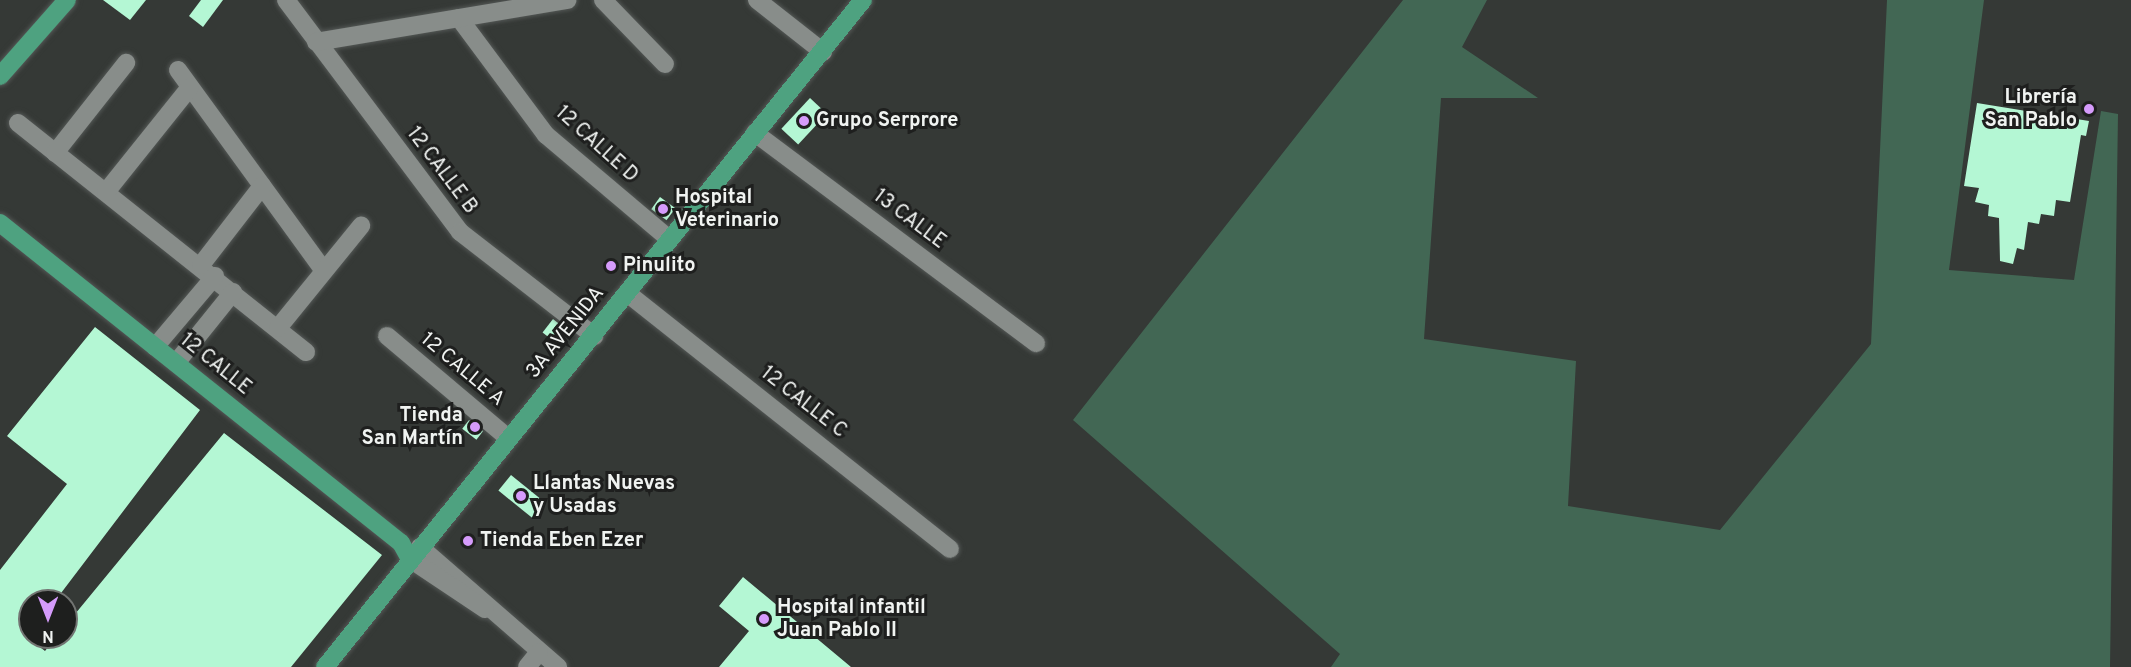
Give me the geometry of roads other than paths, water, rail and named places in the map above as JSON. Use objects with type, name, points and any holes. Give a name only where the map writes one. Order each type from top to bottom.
[{"type":"main road","name":"3A AVENIDA","points":[[325,667],[863,0]]},
{"type":"main road","points":[[0,76],[63,2]]},
{"type":"main road","name":"12 CALLE","points":[[0,223],[415,553]]},
{"type":"street","name":"12 CALLE B","points":[[286,0],[460,232],[594,336]]},
{"type":"street","points":[[316,42],[568,0]]},
{"type":"street","points":[[603,0],[665,64]]},
{"type":"street","points":[[758,0],[823,52]]},
{"type":"street","name":"12 CALLE D","points":[[459,18],[546,135],[669,239]]},
{"type":"street","points":[[55,153],[126,63]]},
{"type":"street","points":[[178,70],[324,271]]},
{"type":"street","points":[[106,192],[190,87]]},
{"type":"street","points":[[18,123],[208,271],[306,352]]},
{"type":"street","name":"13 CALLE","points":[[755,133],[1036,343]]},
{"type":"street","points":[[155,347],[189,307],[208,271],[262,186]]},
{"type":"street","points":[[278,328],[361,226]]},
{"type":"street","points":[[176,363],[233,292]]},
{"type":"street","name":"12 CALLE C","points":[[627,293],[950,549]]},
{"type":"street","points":[[189,307],[208,323]]},
{"type":"street","name":"12 CALLE A","points":[[387,336],[508,438]]},
{"type":"street","name":"12 CALLE","points":[[415,553],[558,667]]},
{"type":"street","points":[[527,667],[539,652]]},
{"type":"place","name":"Librería San Pablo","points":[[2089,109]]},
{"type":"place","name":"Grupo Serprore","points":[[804,121]]},
{"type":"place","name":"Hospital Veterinario","points":[[663,209]]},
{"type":"place","name":"Pinulito","points":[[611,266]]},
{"type":"place","name":"Tienda San Martín","points":[[475,427]]},
{"type":"place","name":"Llantas Nuevas y Usadas","points":[[521,496]]},
{"type":"place","name":"Tienda Eben Ezer","points":[[468,541]]},
{"type":"place","name":"Hospital infantil Juan Pablo II","points":[[764,619]]}]
